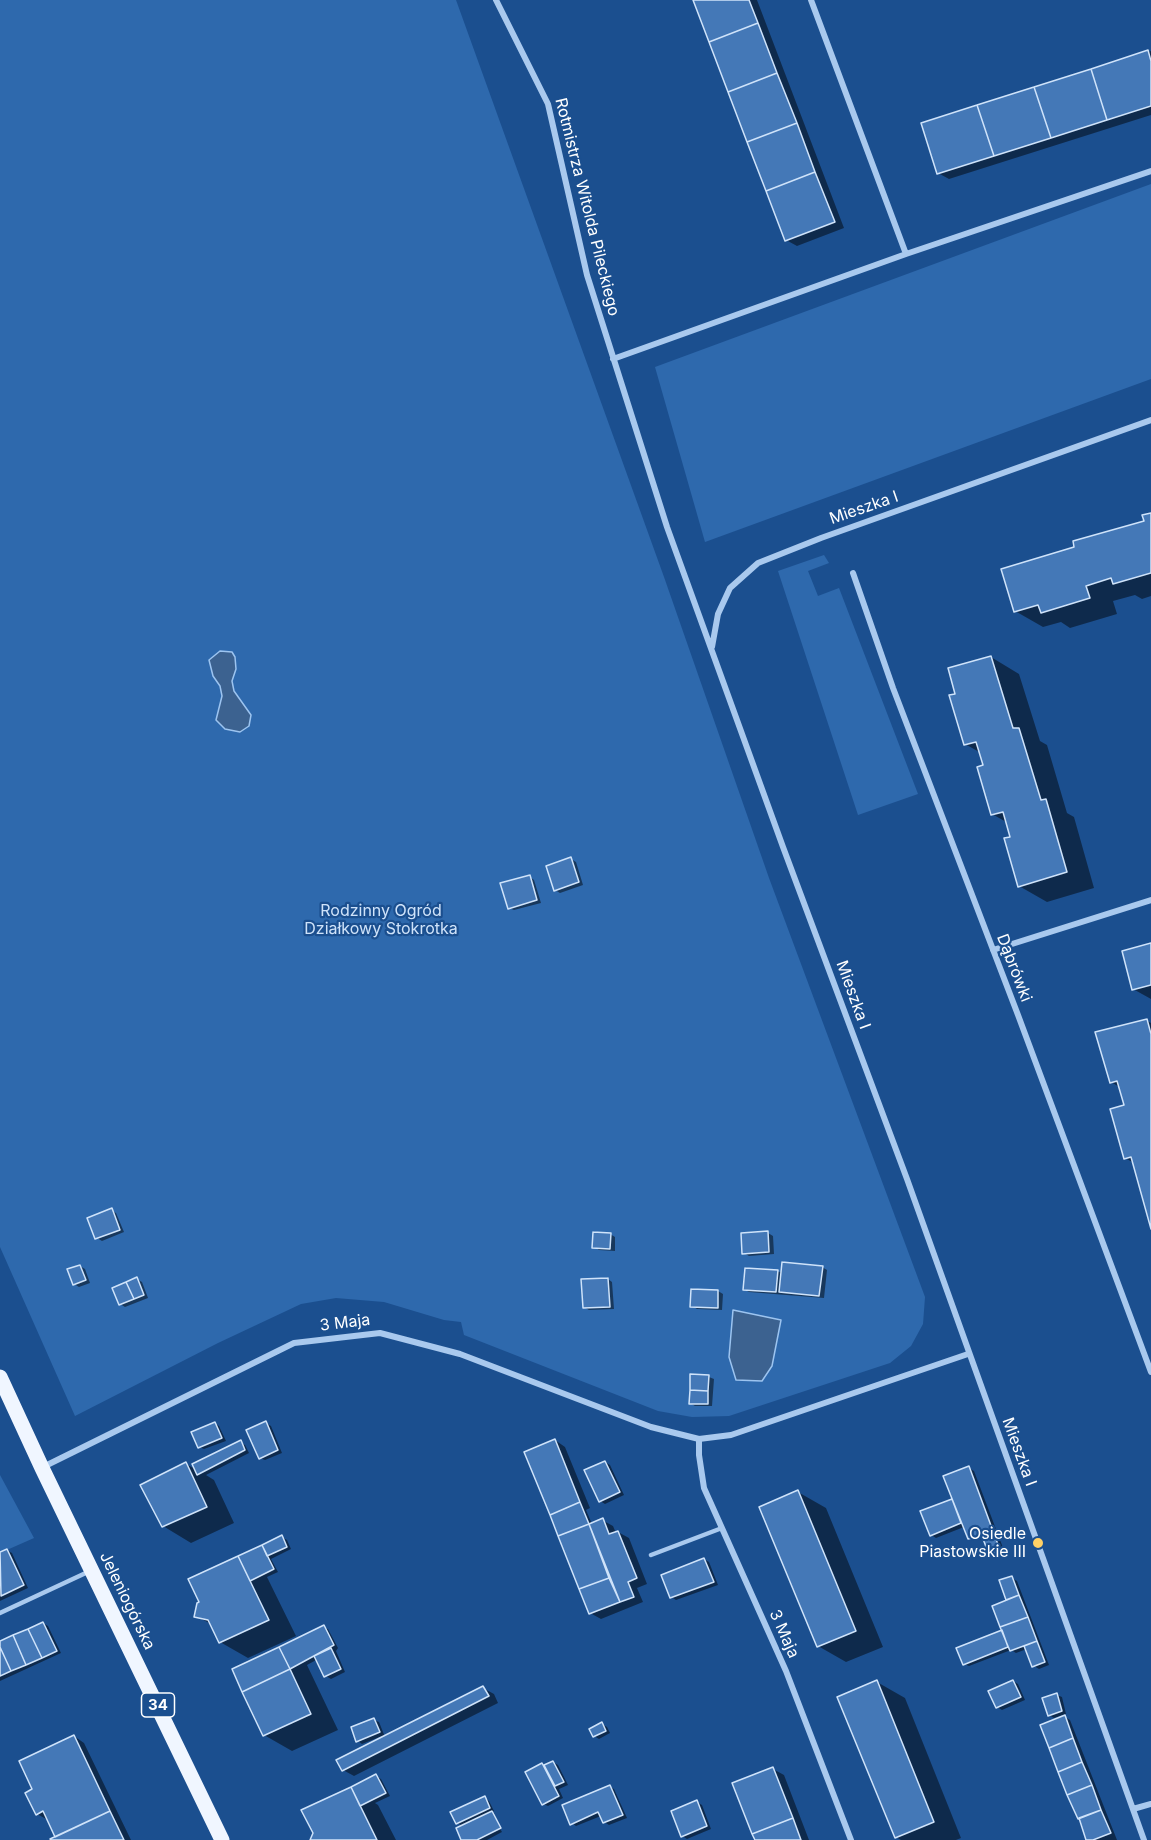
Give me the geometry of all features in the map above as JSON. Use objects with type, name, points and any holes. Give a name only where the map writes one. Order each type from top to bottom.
[{"type":"main road","name":"Jeleniogórska","points":[[0,1377],[222,1840]]},
{"type":"street","name":"Rotmistrza Witolda Pileckiego","points":[[496,0],[549,104],[587,275],[667,527],[711,647]]},
{"type":"street","points":[[812,0],[906,254]]},
{"type":"street","points":[[613,359],[906,254],[1151,171]]},
{"type":"street","name":"Mieszka I","points":[[1144,1840],[907,1179],[711,647],[718,614],[730,588],[758,563],[821,538],[1151,420]]},
{"type":"street","name":"Dąbrówki","points":[[853,573],[893,688],[1151,1372]]},
{"type":"street","points":[[993,950],[1151,900]]},
{"type":"street","name":"3 Maja","points":[[42,1468],[294,1343],[380,1333],[460,1354],[651,1426],[699,1439],[732,1435],[969,1354]]},
{"type":"street","name":"3 Maja","points":[[699,1439],[704,1488],[786,1671],[851,1840]]},
{"type":"street","points":[[1133,1809],[1151,1804]]},
{"type":"lane","points":[[651,1555],[722,1528]]},
{"type":"lane","points":[[0,1613],[92,1570]]},
{"type":"green space","name":"Rodzinny Ogród Działkowy Stokrotka","points":[[0,0],[456,0],[664,577],[769,878],[925,1297],[923,1324],[911,1346],[890,1363],[729,1416],[692,1417],[658,1411],[464,1335],[461,1322],[444,1320],[384,1302],[336,1298],[301,1304],[218,1343],[75,1416],[0,1247]]},
{"type":"green space","points":[[1151,184],[1151,379],[705,542],[655,367]]},
{"type":"green space","points":[[824,555],[829,563],[808,571],[818,596],[839,588],[918,794],[858,815],[778,571]]},
{"type":"green space","points":[[0,1475],[34,1538],[0,1553]]},
{"type":"shaded area","points":[[220,651],[232,652],[235,657],[236,669],[232,681],[234,691],[251,715],[249,726],[240,732],[225,729],[216,720],[222,696],[209,660]]},
{"type":"shaded area","points":[[733,1310],[781,1320],[772,1366],[762,1381],[736,1380],[729,1357]]},
{"type":"building","points":[[693,0],[749,0],[758,23],[709,42]]},
{"type":"building","points":[[758,23],[777,73],[728,92],[709,42]]},
{"type":"building","points":[[1148,50],[1151,61],[1151,106],[1107,120],[1091,69]]},
{"type":"building","points":[[1091,69],[1107,120],[1051,138],[1034,87]]},
{"type":"building","points":[[777,73],[797,123],[747,142],[728,92]]},
{"type":"building","points":[[1034,87],[1051,138],[994,156],[977,105]]},
{"type":"building","points":[[977,105],[994,156],[937,174],[921,123]]},
{"type":"building","points":[[797,123],[815,172],[766,191],[747,142]]},
{"type":"building","points":[[815,172],[835,222],[785,241],[766,191]]},
{"type":"building","points":[[1151,513],[1151,573],[1113,584],[1111,578],[1086,586],[1090,598],[1041,613],[1038,605],[1014,612],[1001,569],[1074,547],[1073,541],[1144,521],[1142,515]]},
{"type":"building","points":[[991,656],[1013,728],[1019,728],[1041,800],[1046,799],[1067,872],[1018,887],[1004,838],[1010,837],[1003,812],[991,815],[977,767],[983,765],[976,742],[964,745],[949,695],[955,694],[948,668]]},
{"type":"building","points":[[571,857],[579,882],[554,891],[546,866]]},
{"type":"building","points":[[530,875],[537,900],[508,909],[500,883]]},
{"type":"building","points":[[1151,943],[1151,985],[1132,990],[1122,951]]},
{"type":"building","points":[[1147,1019],[1151,1034],[1151,1229],[1131,1157],[1124,1159],[1110,1109],[1124,1105],[1117,1081],[1110,1083],[1095,1032]]},
{"type":"building","points":[[112,1208],[120,1230],[95,1239],[87,1218]]},
{"type":"building","points":[[768,1231],[769,1252],[742,1254],[741,1233]]},
{"type":"building","points":[[593,1232],[611,1233],[610,1249],[592,1248]]},
{"type":"building","points":[[782,1262],[823,1266],[819,1296],[779,1292]]},
{"type":"building","points":[[80,1265],[86,1280],[73,1285],[67,1269]]},
{"type":"building","points":[[745,1268],[778,1270],[776,1292],[743,1290]]},
{"type":"building","points":[[137,1277],[144,1295],[134,1299],[126,1282]]},
{"type":"building","points":[[608,1278],[610,1307],[583,1308],[581,1279]]},
{"type":"building","points":[[126,1282],[134,1299],[119,1305],[112,1288]]},
{"type":"building","points":[[691,1289],[718,1290],[718,1308],[690,1307]]},
{"type":"building","points":[[690,1374],[709,1375],[708,1391],[690,1390]]},
{"type":"building","points":[[690,1390],[708,1391],[708,1404],[689,1404]]},
{"type":"building","points":[[266,1421],[278,1450],[259,1459],[246,1430]]},
{"type":"building","points":[[215,1422],[222,1438],[198,1448],[191,1432]]},
{"type":"building","points":[[555,1439],[580,1502],[550,1515],[524,1452]]},
{"type":"building","points":[[241,1440],[245,1450],[197,1475],[192,1464]]},
{"type":"building","points":[[605,1461],[620,1492],[599,1502],[584,1470]]},
{"type":"building","points":[[186,1462],[207,1507],[162,1527],[140,1485]]},
{"type":"building","points":[[969,1466],[1000,1550],[989,1555],[982,1536],[968,1539],[943,1476]]},
{"type":"building","points":[[798,1490],[856,1631],[817,1647],[759,1507]]},
{"type":"building","points":[[952,1499],[961,1523],[930,1536],[920,1511]]},
{"type":"building","points":[[580,1502],[589,1524],[558,1536],[550,1515]]},
{"type":"building","points":[[603,1518],[609,1534],[618,1531],[637,1578],[628,1582],[634,1597],[620,1602],[589,1524]]},
{"type":"building","points":[[589,1524],[609,1578],[579,1589],[558,1536]]},
{"type":"building","points":[[282,1535],[287,1547],[267,1556],[262,1545]]},
{"type":"building","points":[[262,1545],[274,1569],[250,1581],[238,1556]]},
{"type":"building","points":[[7,1549],[24,1585],[1,1596],[0,1552]]},
{"type":"building","points":[[238,1556],[269,1620],[219,1643],[208,1620],[194,1617],[199,1602],[188,1579]]},
{"type":"building","points":[[704,1558],[714,1582],[670,1598],[661,1575]]},
{"type":"building","points":[[1012,1576],[1019,1595],[1006,1600],[999,1580]]},
{"type":"building","points":[[609,1578],[620,1602],[589,1614],[579,1589]]},
{"type":"building","points":[[1019,1595],[1028,1617],[1000,1627],[992,1606]]},
{"type":"building","points":[[1028,1617],[1037,1641],[1010,1651],[1000,1627]]},
{"type":"building","points":[[43,1622],[57,1651],[42,1658],[28,1629]]},
{"type":"building","points":[[324,1625],[334,1645],[290,1669],[279,1647]]},
{"type":"building","points":[[28,1629],[42,1658],[26,1665],[13,1635]]},
{"type":"building","points":[[1002,1630],[1008,1647],[963,1665],[956,1648]]},
{"type":"building","points":[[13,1635],[26,1665],[11,1671],[0,1647],[0,1641]]},
{"type":"building","points":[[1037,1641],[1045,1662],[1032,1667],[1024,1646]]},
{"type":"building","points":[[0,1647],[11,1671],[0,1676]]},
{"type":"building","points":[[279,1647],[290,1669],[242,1692],[232,1669]]},
{"type":"building","points":[[331,1648],[341,1669],[324,1677],[314,1656]]},
{"type":"building","points":[[290,1669],[311,1714],[263,1736],[242,1692]]},
{"type":"building","points":[[877,1680],[934,1822],[895,1838],[837,1697]]},
{"type":"building","points":[[1013,1680],[1021,1697],[996,1708],[988,1691]]},
{"type":"building","points":[[483,1686],[489,1696],[342,1771],[336,1760]]},
{"type":"building","points":[[1057,1693],[1062,1711],[1048,1716],[1042,1698]]},
{"type":"building","points":[[1065,1715],[1073,1738],[1049,1748],[1040,1725]]},
{"type":"building","points":[[374,1718],[380,1732],[356,1742],[351,1727]]},
{"type":"building","points":[[602,1722],[606,1731],[593,1737],[589,1729]]},
{"type":"building","points":[[74,1735],[110,1811],[55,1837],[43,1811],[36,1815],[25,1793],[32,1789],[19,1761]]},
{"type":"building","points":[[1073,1738],[1082,1762],[1058,1772],[1049,1748]]},
{"type":"building","points":[[553,1761],[564,1782],[555,1786],[544,1765]]},
{"type":"building","points":[[1082,1762],[1092,1785],[1067,1795],[1058,1772]]},
{"type":"building","points":[[542,1763],[559,1796],[542,1805],[525,1772]]},
{"type":"building","points":[[773,1767],[793,1818],[752,1834],[732,1783]]},
{"type":"building","points":[[376,1774],[386,1793],[360,1806],[351,1787]]},
{"type":"building","points":[[610,1785],[623,1815],[603,1823],[598,1812],[570,1825],[562,1805]]},
{"type":"building","points":[[1092,1785],[1101,1810],[1078,1819],[1067,1795]]},
{"type":"building","points":[[351,1787],[377,1840],[310,1840],[313,1833],[301,1810]]},
{"type":"building","points":[[485,1796],[490,1808],[456,1824],[450,1812]]},
{"type":"building","points":[[697,1800],[707,1826],[681,1837],[671,1811]]},
{"type":"building","points":[[1101,1810],[1111,1833],[1093,1840],[1086,1840],[1079,1818]]},
{"type":"building","points":[[110,1811],[124,1840],[50,1839]]},
{"type":"building","points":[[492,1811],[501,1828],[477,1840],[461,1840],[456,1828]]},
{"type":"building","points":[[793,1818],[801,1840],[755,1840],[752,1834]]},
{"type":"place","name":"Osiedle Piastowskie III","points":[[1038,1543]]}]
